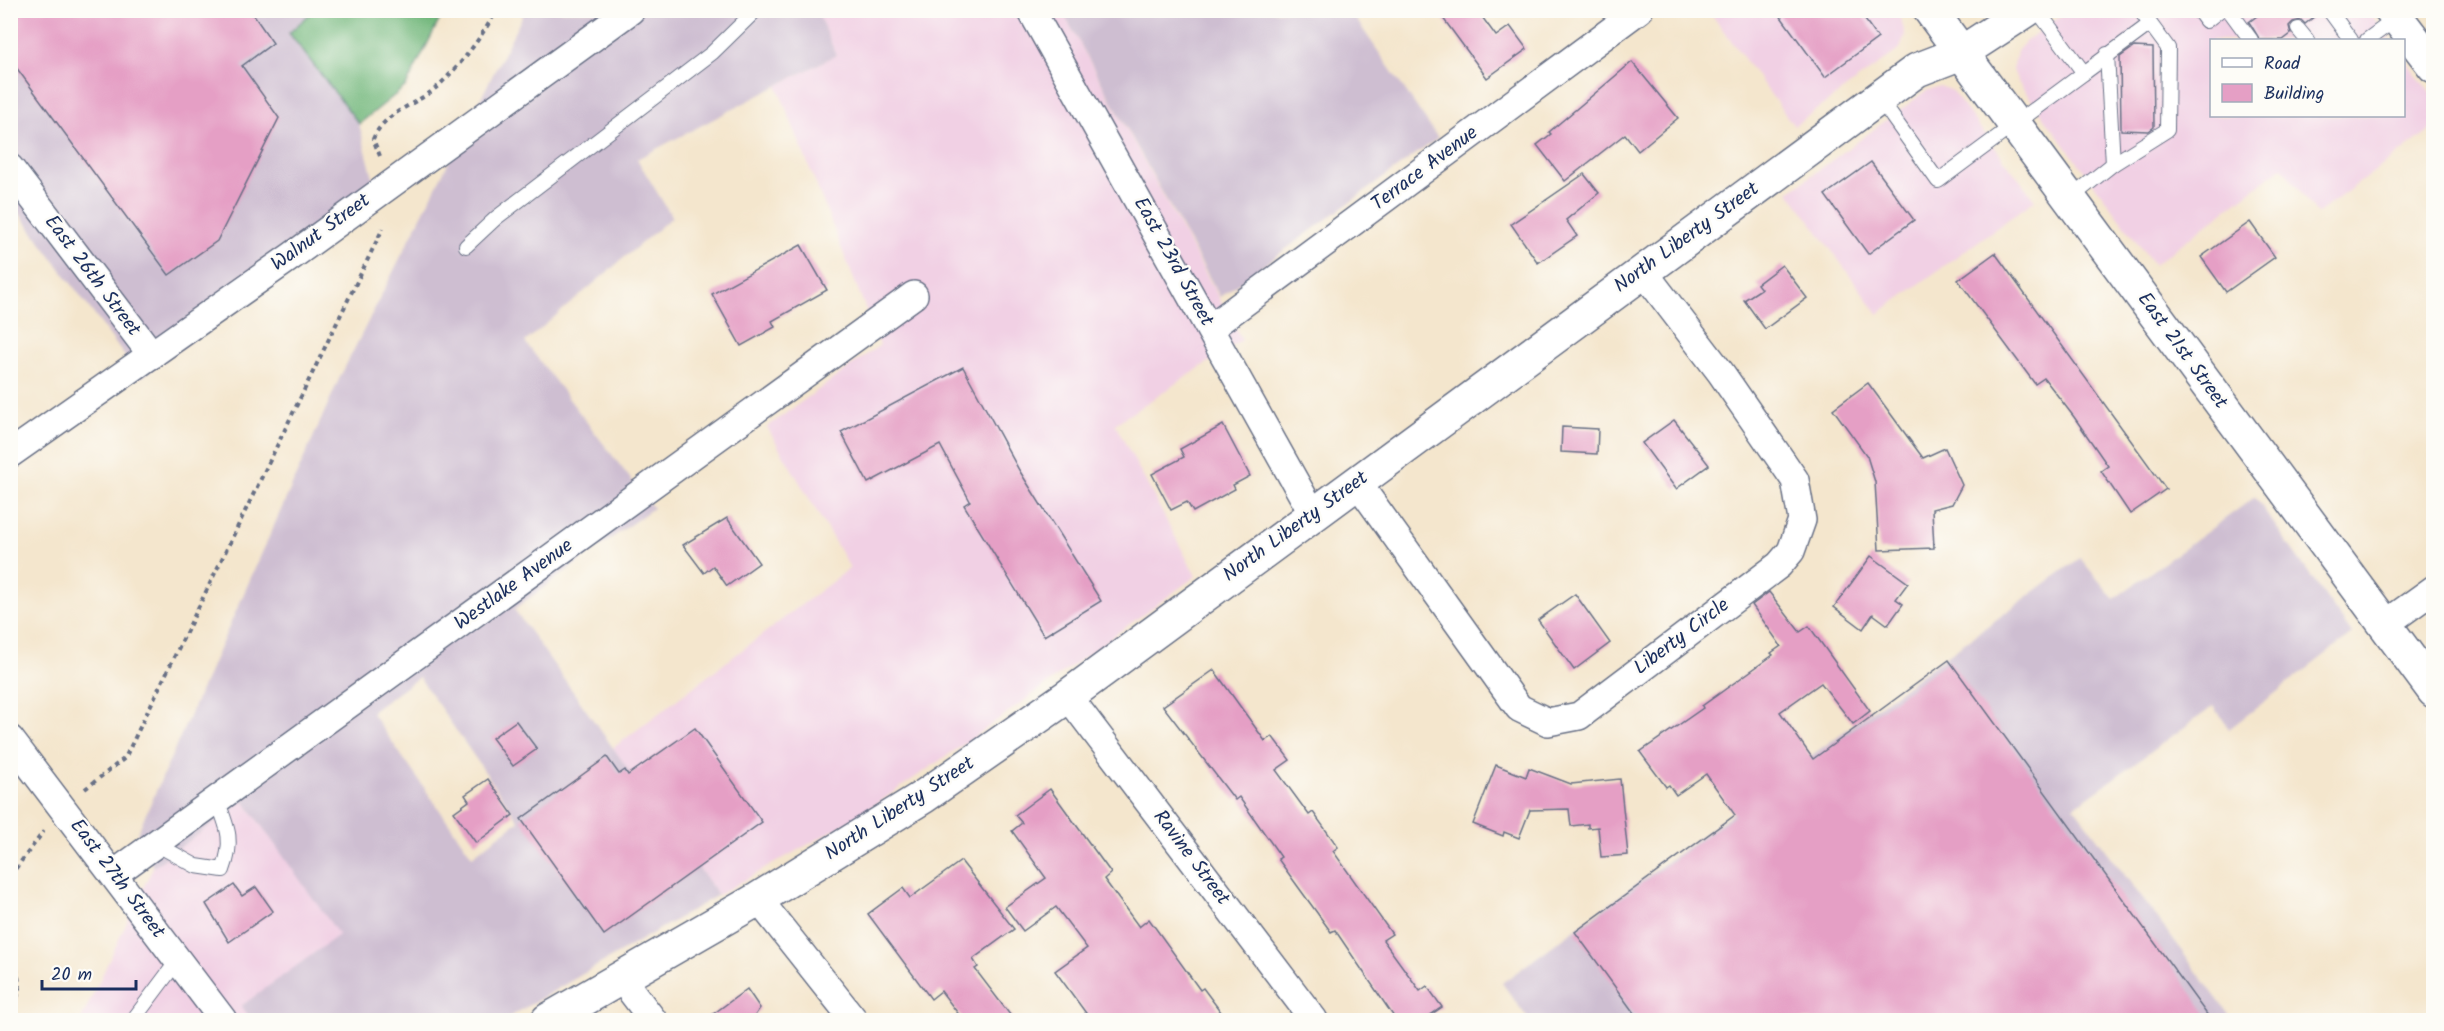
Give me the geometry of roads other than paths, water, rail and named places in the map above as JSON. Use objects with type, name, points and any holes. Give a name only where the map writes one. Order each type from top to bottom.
[{"type":"street","name":"Walnut Street","points":[[10,454],[292,256],[393,180],[631,10]]},
{"type":"street","name":"East 23rd Street","points":[[1031,10],[1313,514]]},
{"type":"street","name":"Terrace Avenue","points":[[1210,328],[1639,10]]},
{"type":"street","name":"East 21st Street","points":[[1930,10],[2433,691]]},
{"type":"street","name":"North Liberty Street","points":[[548,1020],[758,899],[923,797],[1068,696],[1917,70],[1961,53],[2027,10]]},
{"type":"street","points":[[2394,14],[2433,66]]},
{"type":"street","name":"East 26th Street","points":[[10,168],[152,355]]},
{"type":"street","name":"Liberty Circle","points":[[1357,482],[1519,708],[1548,722],[1579,716],[1779,564],[1791,551],[1802,520],[1795,480],[1721,373],[1642,271]]},
{"type":"street","name":"Westlake Avenue","points":[[114,874],[914,295]]},
{"type":"street","points":[[2384,625],[2433,589]]},
{"type":"street","name":"Ravine Street","points":[[1068,696],[1314,1020]]},
{"type":"street","name":"East 27th Street","points":[[10,739],[223,1020]]},
{"type":"street","points":[[758,899],[854,1020]]},
{"type":"street","points":[[621,978],[653,1020]]},
{"type":"lane","points":[[466,246],[496,218],[712,54],[756,10]]},
{"type":"lane","points":[[2037,10],[2084,73]]},
{"type":"lane","points":[[2069,199],[2113,164],[2167,130],[2160,91],[2168,48],[2140,10]]},
{"type":"lane","points":[[2198,10],[2206,21],[2220,10]]},
{"type":"lane","points":[[2229,10],[2250,39]]},
{"type":"lane","points":[[2328,10],[2350,39]]},
{"type":"lane","points":[[2368,39],[2394,14]]},
{"type":"lane","points":[[1879,98],[1938,181],[2150,24]]},
{"type":"lane","points":[[2298,29],[2306,39]]},
{"type":"lane","points":[[2107,54],[2114,88],[2113,164]]},
{"type":"lane","points":[[156,844],[196,866],[222,870],[230,850],[227,825],[217,800]]},
{"type":"lane","points":[[133,1020],[178,960]]}]
